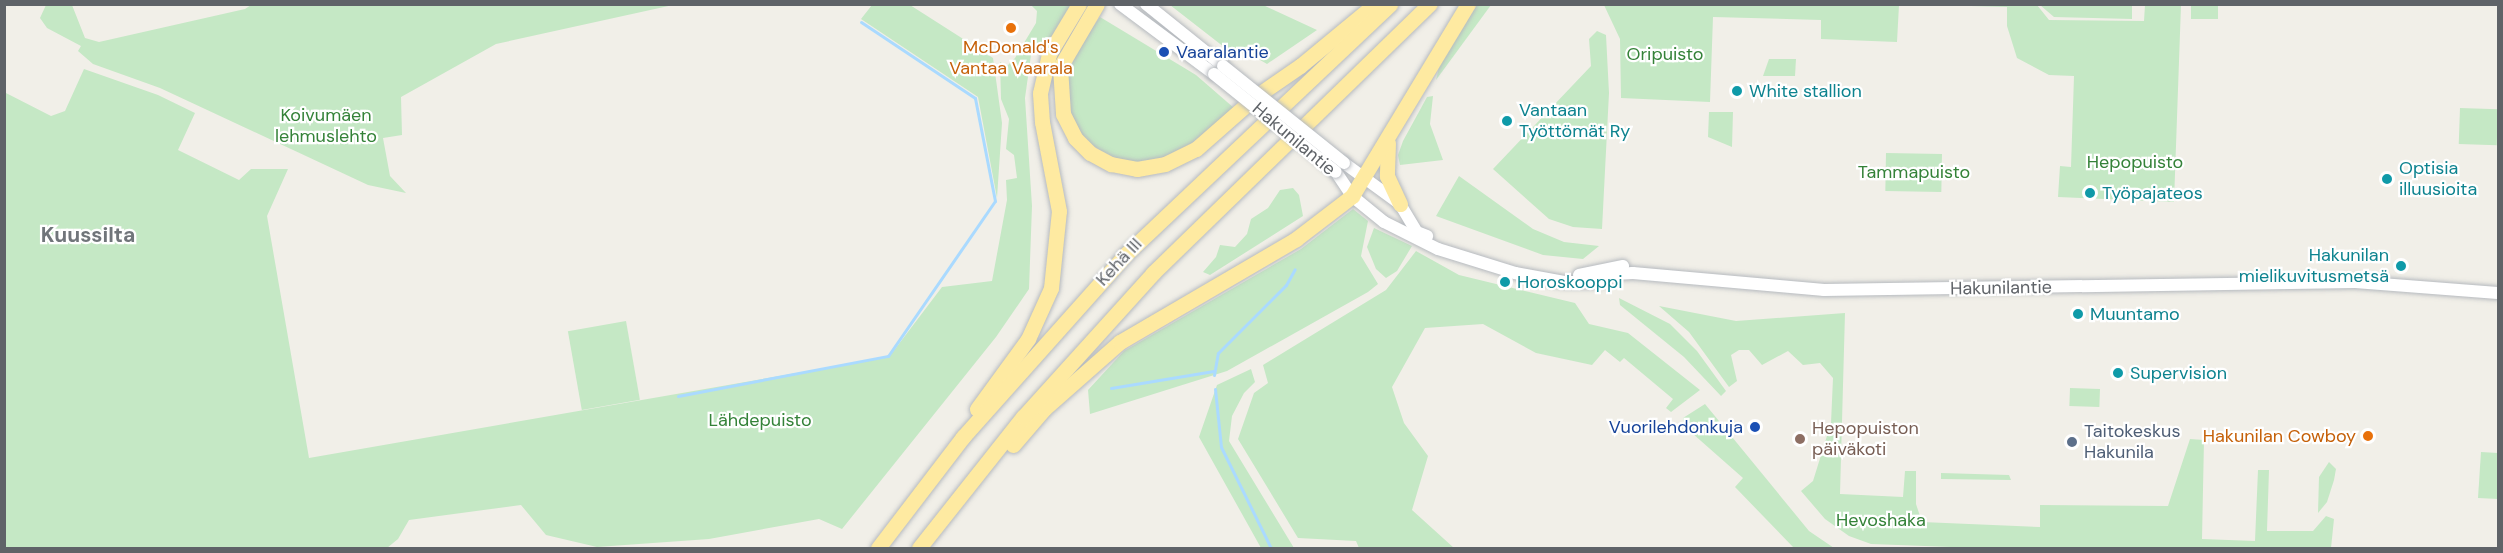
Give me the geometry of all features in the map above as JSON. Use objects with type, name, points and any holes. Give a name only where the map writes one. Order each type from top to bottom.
[{"type":"highway","points":[[963,437],[981,401],[1028,339],[1051,288],[1059,211],[1042,122],[1041,93],[1049,54],[1079,4]]},
{"type":"highway","points":[[1096,4],[1060,67],[1063,114],[1075,138],[1090,153],[1111,164],[1137,169],[1165,164],[1196,149],[1255,97],[1300,66],[1375,4]]},
{"type":"highway","name":"Kehä III","points":[[878,549],[963,437],[1125,255],[1390,4]]},
{"type":"highway","name":"Kehä III","points":[[919,549],[978,472],[1153,273],[1430,4]]},
{"type":"highway","points":[[978,472],[1012,446],[1044,409],[1120,342],[1296,239],[1352,196],[1468,4]]},
{"type":"highway","points":[[1393,129],[1385,161],[1400,204]]},
{"type":"main road","name":"Hakunilantie","points":[[1120,4],[1219,70]]},
{"type":"main road","name":"Hakunilantie","points":[[1146,4],[1219,70],[1340,168],[1362,179],[1400,204],[1417,231],[1448,247],[1508,265],[1587,276],[1612,267],[1632,266],[1719,282]]},
{"type":"main road","name":"Hakunilantie","points":[[1340,168],[1352,196],[1384,222],[1438,249],[1515,273],[1564,282],[1599,282],[1614,274],[1633,273],[1719,282],[1857,291],[2374,282],[2499,293]]},
{"type":"main road","name":"Hakunilantie","points":[[2283,284],[2309,278],[2374,277],[2499,288]]},
{"type":"green space","name":"Koivumäen lehmuslehto","points":[[46,5],[72,5],[85,38],[99,42],[245,9],[251,5],[673,5],[496,44],[401,97],[402,135],[383,138],[390,176],[406,193],[368,185],[160,88],[93,64],[78,51],[81,46],[47,28],[40,18]]},
{"type":"green space","points":[[872,5],[910,5],[993,58],[1002,123],[997,198],[978,97],[861,19]]},
{"type":"green space","name":"Lähdepuisto","points":[[1031,5],[1074,5],[1055,33],[1031,55],[1025,98],[1032,206],[1029,289],[996,337],[842,529],[819,519],[709,539],[597,547],[546,535],[521,505],[409,520],[398,539],[387,548],[5,548],[4,92],[51,116],[65,111],[84,69],[158,95],[195,113],[178,150],[239,180],[251,169],[288,169],[267,216],[309,458],[889,357],[942,287],[992,281],[1007,200],[1006,180],[1017,178],[1014,155],[1006,149],[1009,119],[1001,99],[1000,62],[1007,66],[1015,58],[1036,23],[1037,11]]},
{"type":"green space","points":[[1170,5],[1263,5],[1317,30],[1267,64],[1248,53],[1233,54]]},
{"type":"green space","points":[[1477,5],[1491,5],[1436,80],[1440,64]]},
{"type":"green space","name":"Oripuisto","points":[[1604,5],[1899,5],[1897,42],[1821,39],[1821,20],[1713,17],[1710,102],[1621,98],[1620,39]]},
{"type":"green space","name":"Hepopuisto","points":[[1934,5],[2037,5],[2049,20],[2144,21],[2145,5],[2181,5],[2174,202],[2058,197],[2060,166],[2071,167],[2074,76],[2049,75],[2017,58],[2007,26],[2007,7]]},
{"type":"green space","points":[[2040,5],[2132,5],[2132,19],[2054,17]]},
{"type":"green space","points":[[2191,5],[2218,5],[2218,19],[2191,19]]},
{"type":"green space","points":[[1100,17],[1196,75],[1234,108],[1190,145],[1167,158],[1129,163],[1115,159],[1085,141],[1070,117],[1065,84],[1078,48]]},
{"type":"green space","points":[[1597,31],[1606,35],[1609,93],[1602,229],[1573,227],[1549,219],[1493,169],[1591,66],[1589,39]]},
{"type":"green space","points":[[1769,59],[1796,59],[1795,76],[1763,76]]},
{"type":"green space","points":[[1433,96],[1430,124],[1443,160],[1400,165],[1398,155],[1403,141],[1427,97]]},
{"type":"green space","points":[[2460,108],[2498,109],[2497,145],[2459,144]]},
{"type":"green space","points":[[1709,112],[1733,112],[1732,147],[1708,137]]},
{"type":"green space","name":"Tammapuisto","points":[[1886,153],[1942,154],[1941,192],[1885,191]]},
{"type":"green space","points":[[1459,176],[1533,229],[1564,242],[1599,246],[1583,259],[1543,255],[1436,216]]},
{"type":"green space","points":[[1293,188],[1299,195],[1303,216],[1210,275],[1203,272],[1216,257],[1220,245],[1235,247],[1247,234],[1251,219],[1268,208],[1280,190]]},
{"type":"green space","points":[[1353,209],[1368,221],[1361,256],[1378,284],[1368,292],[1227,371],[1090,414],[1088,390],[1124,351],[1301,249]]},
{"type":"green space","points":[[1374,228],[1412,246],[1397,271],[1386,278],[1376,269],[1367,247]]},
{"type":"green space","points":[[1416,251],[1459,275],[1575,303],[1589,324],[1628,333],[1700,390],[1671,412],[1666,408],[1673,399],[1624,358],[1620,362],[1605,350],[1592,365],[1536,353],[1483,324],[1425,328],[1392,387],[1404,423],[1428,456],[1412,510],[1454,548],[1359,548],[1356,541],[1298,538],[1238,439],[1254,393],[1268,383],[1263,365],[1386,290]]},
{"type":"green space","points":[[1619,298],[1670,324],[1697,351],[1726,391],[1721,396],[1684,357],[1620,305]]},
{"type":"green space","name":"Hevoshaka","points":[[1659,306],[1736,321],[1845,313],[1840,494],[1903,497],[1905,471],[1916,471],[1916,504],[1922,522],[2040,527],[2040,505],[2168,506],[2190,439],[2204,440],[2202,539],[2255,541],[2258,470],[2269,470],[2267,531],[2313,531],[2326,516],[2334,519],[2331,548],[1978,548],[1871,544],[1849,536],[1825,519],[1801,491],[1813,481],[1831,423],[1833,378],[1820,363],[1803,365],[1788,351],[1762,365],[1749,350],[1739,350],[1731,355],[1737,381],[1729,387],[1689,332]]},
{"type":"green space","points":[[626,321],[640,400],[582,410],[568,331]]},
{"type":"green space","points":[[1251,369],[1255,382],[1244,393],[1232,416],[1229,441],[1294,548],[1261,548],[1199,437],[1217,385]]},
{"type":"green space","points":[[2070,388],[2100,389],[2099,407],[2069,406]]},
{"type":"green space","points":[[1705,404],[1809,531],[1834,548],[1794,548],[1735,487],[1743,478],[1684,426],[1683,418]]},
{"type":"green space","points":[[2481,452],[2498,453],[2498,499],[2478,498]]},
{"type":"green space","points":[[2329,462],[2336,469],[2334,480],[2327,502],[2318,513],[2319,477]]},
{"type":"green space","points":[[1941,473],[2009,475],[2011,480],[1941,479]]},
{"type":"waterway","points":[[678,396],[888,356],[995,201],[975,98],[861,22]]},
{"type":"waterway","points":[[1214,375],[1218,353],[1286,285],[1295,269]]},
{"type":"waterway","points":[[1111,388],[1214,371]]},
{"type":"waterway","points":[[1215,389],[1221,447],[1271,548]]},
{"type":"place","name":"McDonald's Vantaa Vaarala","points":[[1011,28]]},
{"type":"place","name":"Vaaralantie","points":[[1164,52]]},
{"type":"place","name":"White stallion","points":[[1737,91]]},
{"type":"place","name":"Vantaan Työttömät Ry","points":[[1507,121]]},
{"type":"place","name":"Optisia illuusioita","points":[[2387,179]]},
{"type":"place","name":"Työpajateos","points":[[2090,193]]},
{"type":"place","name":"Hakunilan mielikuvitusmetsä","points":[[2401,266]]},
{"type":"place","name":"Horoskooppi","points":[[1505,282]]},
{"type":"place","name":"Muuntamo","points":[[2078,314]]},
{"type":"place","name":"Supervision","points":[[2118,373]]},
{"type":"place","name":"Vuorilehdonkuja","points":[[1755,427]]},
{"type":"place","name":"Hakunilan Cowboy","points":[[2368,436]]},
{"type":"place","name":"Hepopuiston päiväkoti","points":[[1800,439]]},
{"type":"place","name":"Taitokeskus Hakunila","points":[[2072,442]]},
{"type":"district","name":"Kuussilta","points":[[88,235]]}]
